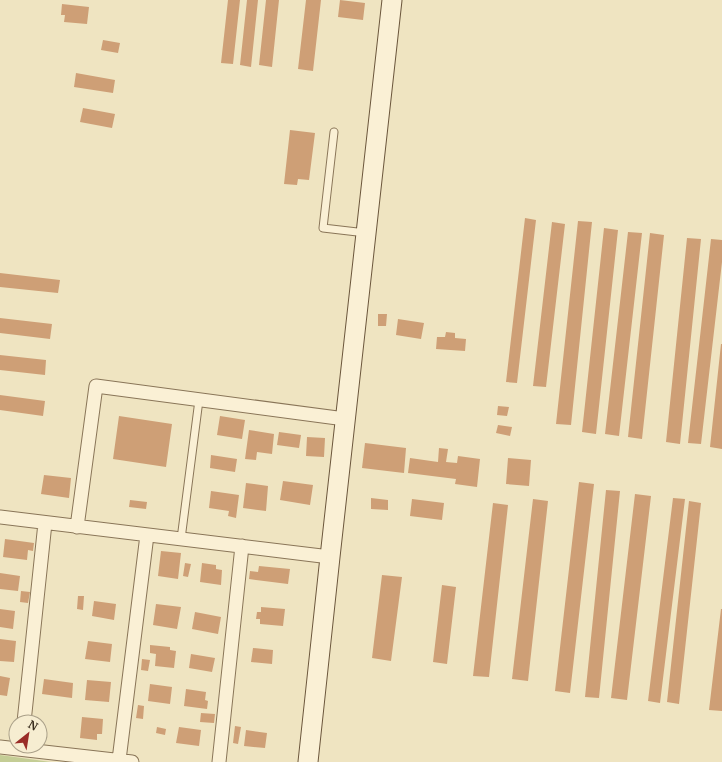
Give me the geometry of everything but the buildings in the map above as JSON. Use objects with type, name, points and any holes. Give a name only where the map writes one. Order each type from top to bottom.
[{"type":"street","points":[[308,762],[392,0]]},
{"type":"street","points":[[76,526],[96,386],[345,419]]},
{"type":"street","points":[[0,517],[330,557]]},
{"type":"street","points":[[25,714],[45,523]]},
{"type":"street","points":[[48,753],[73,758],[125,761],[147,535]]},
{"type":"street","points":[[219,762],[242,546]]},
{"type":"lane","points":[[334,132],[322,228],[366,233]]},
{"type":"lane","points":[[181,539],[199,400]]},
{"type":"green space","points":[[0,755],[51,762],[0,762]]}]
